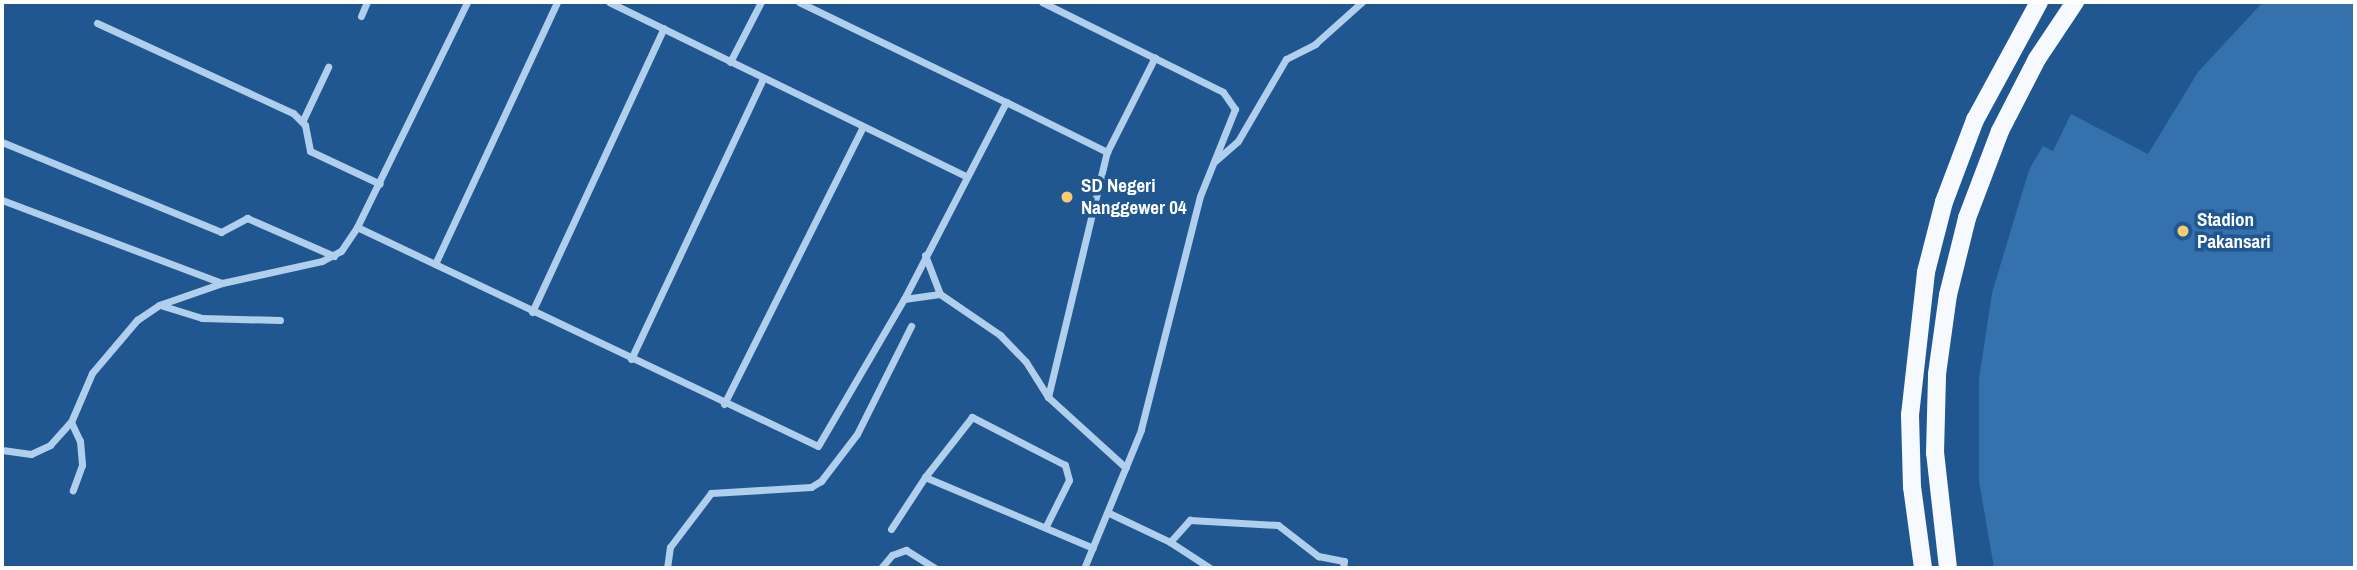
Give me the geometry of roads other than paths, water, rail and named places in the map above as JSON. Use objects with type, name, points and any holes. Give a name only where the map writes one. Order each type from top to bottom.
[{"type":"main road","points":[[1923,568],[1912,487],[1910,415],[1926,272],[1944,202],[1975,120],[2039,2]]},
{"type":"main road","points":[[1948,568],[1935,453],[1937,374],[1948,295],[1967,218],[2000,131],[2037,58],[2075,2]]},
{"type":"street","points":[[360,16],[367,2]]},
{"type":"street","points":[[2,450],[20,455],[39,451],[71,422],[92,373],[137,320],[159,305],[222,283],[334,256],[347,246],[380,184],[467,2]]},
{"type":"street","points":[[435,264],[557,2]]},
{"type":"street","points":[[609,2],[862,128],[966,176]]},
{"type":"street","points":[[730,62],[761,2]]},
{"type":"street","points":[[799,2],[1107,152]]},
{"type":"street","points":[[1042,2],[1223,92],[1234,103],[1233,123],[1214,161],[1175,287],[1155,383],[1109,513],[1084,568]]},
{"type":"street","points":[[1214,161],[1238,141],[1286,59],[1315,44],[1362,2]]},
{"type":"street","points":[[97,23],[303,120]]},
{"type":"street","points":[[532,312],[664,28]]},
{"type":"street","points":[[1048,397],[1107,152],[1155,57]]},
{"type":"street","points":[[328,66],[303,120],[310,150],[380,184]]},
{"type":"street","points":[[631,359],[764,79]]},
{"type":"street","points":[[358,227],[808,444],[822,444],[904,299],[1006,102]]},
{"type":"street","points":[[723,404],[862,128]]},
{"type":"street","points":[[2,142],[221,232],[247,218],[334,256]]},
{"type":"street","points":[[2,200],[222,283]]},
{"type":"street","points":[[925,255],[940,294],[1014,347],[1048,397],[1126,468]]},
{"type":"street","points":[[904,299],[940,294]]},
{"type":"street","points":[[159,305],[202,318],[280,320]]},
{"type":"street","points":[[667,568],[670,547],[711,493],[811,487],[821,481],[857,434],[911,326]]},
{"type":"street","points":[[891,529],[925,477],[972,417],[978,417],[1065,465],[1069,480],[1046,526]]},
{"type":"street","points":[[71,422],[80,441],[82,466],[73,490]]},
{"type":"street","points":[[925,477],[1093,548]]},
{"type":"street","points":[[1109,513],[1170,542],[1210,568]]},
{"type":"street","points":[[1170,542],[1190,520],[1278,525],[1318,556],[1344,561],[1343,568]]},
{"type":"street","points":[[881,568],[892,555],[906,550],[935,568]]},
{"type":"place","name":"SD Negeri Nanggewer 04","points":[[1067,197]]},
{"type":"place","name":"Stadion Pakansari","points":[[2183,231]]}]
